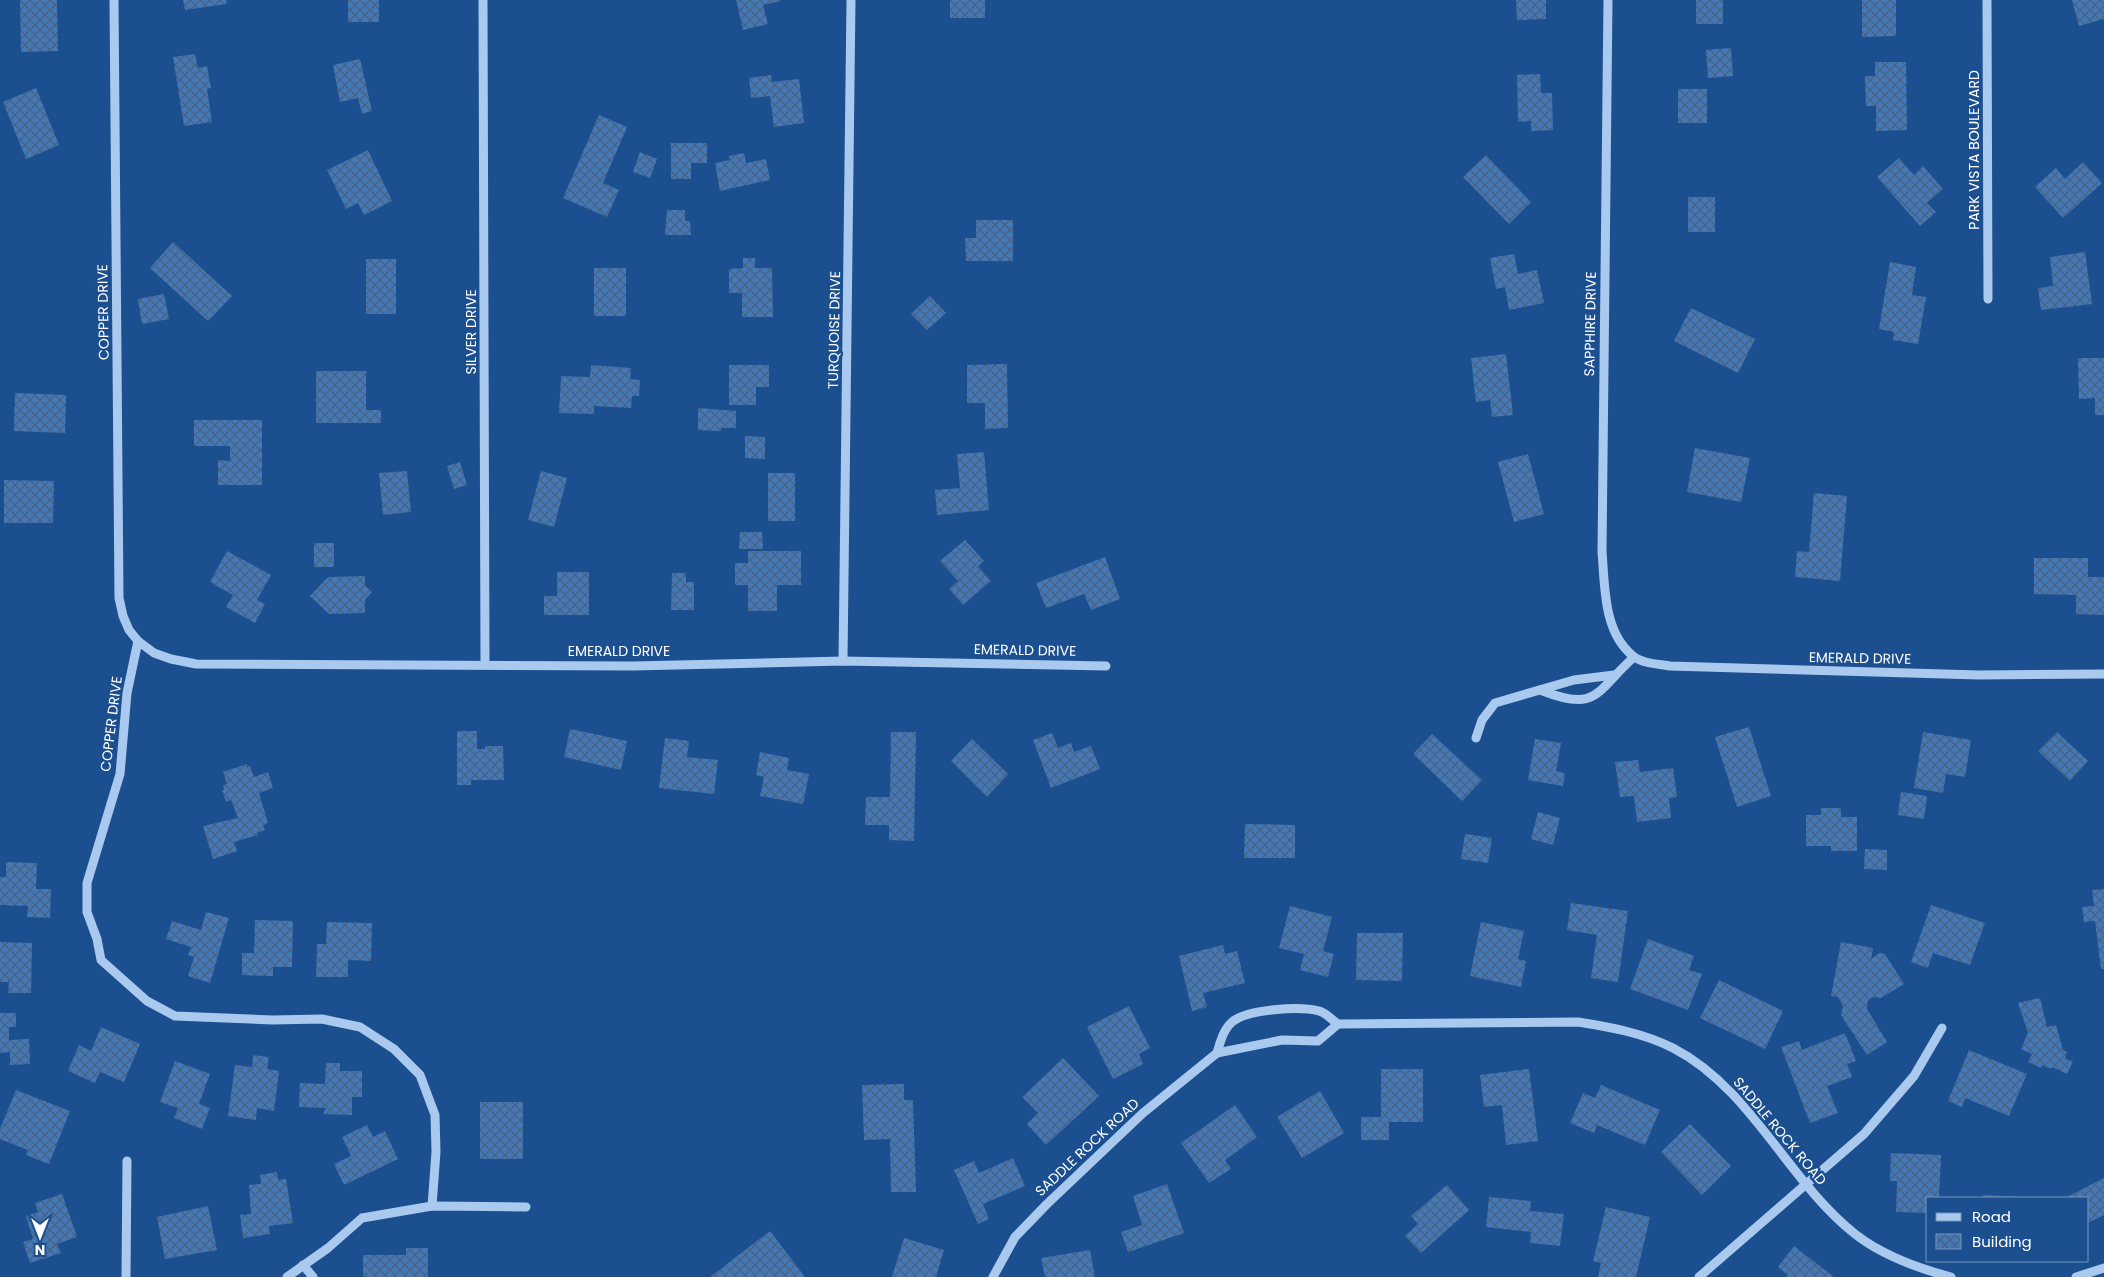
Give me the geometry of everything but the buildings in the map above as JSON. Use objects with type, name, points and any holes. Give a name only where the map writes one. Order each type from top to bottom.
[{"type":"street","name":"COPPER DRIVE","points":[[114,0],[119,598],[123,616],[129,630],[138,641],[127,693],[120,774],[87,883],[87,912],[97,939],[101,960],[147,1001],[175,1016],[272,1020],[322,1019],[360,1027],[394,1049],[420,1075],[434,1115],[436,1152],[432,1206]]},
{"type":"street","name":"SILVER DRIVE","points":[[483,0],[485,664]]},
{"type":"street","name":"TURQUOISE DRIVE","points":[[843,661],[851,0]]},
{"type":"street","name":"SAPPHIRE DRIVE","points":[[1608,0],[1602,552],[1610,617],[1623,645],[1634,657]]},
{"type":"street","name":"PARK VISTA BOULEVARD","points":[[1987,0],[1988,299]]},
{"type":"street","name":"EMERALD DRIVE","points":[[138,641],[154,653],[196,664],[633,666],[843,661],[1106,666]]},
{"type":"street","name":"EMERALD DRIVE","points":[[1634,657],[1650,663],[1690,667],[1979,675],[2104,674]]},
{"type":"street","points":[[1540,690],[1560,698],[1585,700],[1602,690],[1614,675],[1634,657]]},
{"type":"street","points":[[1476,738],[1482,720],[1495,703],[1574,680],[1614,675]]},
{"type":"street","name":"SADDLE ROCK ROAD","points":[[1217,1053],[1223,1034],[1232,1022],[1247,1014],[1266,1009],[1320,1011],[1338,1024],[1578,1022],[1610,1027],[1641,1036],[1672,1048],[1699,1065],[1720,1082],[1741,1104],[1828,1209],[1855,1234],[1888,1255],[1920,1269],[1951,1277]]},
{"type":"street","name":"SADDLE ROCK ROAD","points":[[993,1277],[1015,1237],[1047,1204],[1143,1113],[1217,1053],[1282,1040],[1318,1041],[1338,1024]]},
{"type":"street","points":[[1699,1277],[1864,1134],[1914,1076],[1942,1028]]},
{"type":"street","points":[[126,1277],[127,1161]]},
{"type":"street","points":[[287,1277],[328,1248],[362,1218],[432,1206],[526,1207]]},
{"type":"street","points":[[303,1265],[312,1277]]},
{"type":"street","points":[[2076,1277],[2104,1268]]}]
